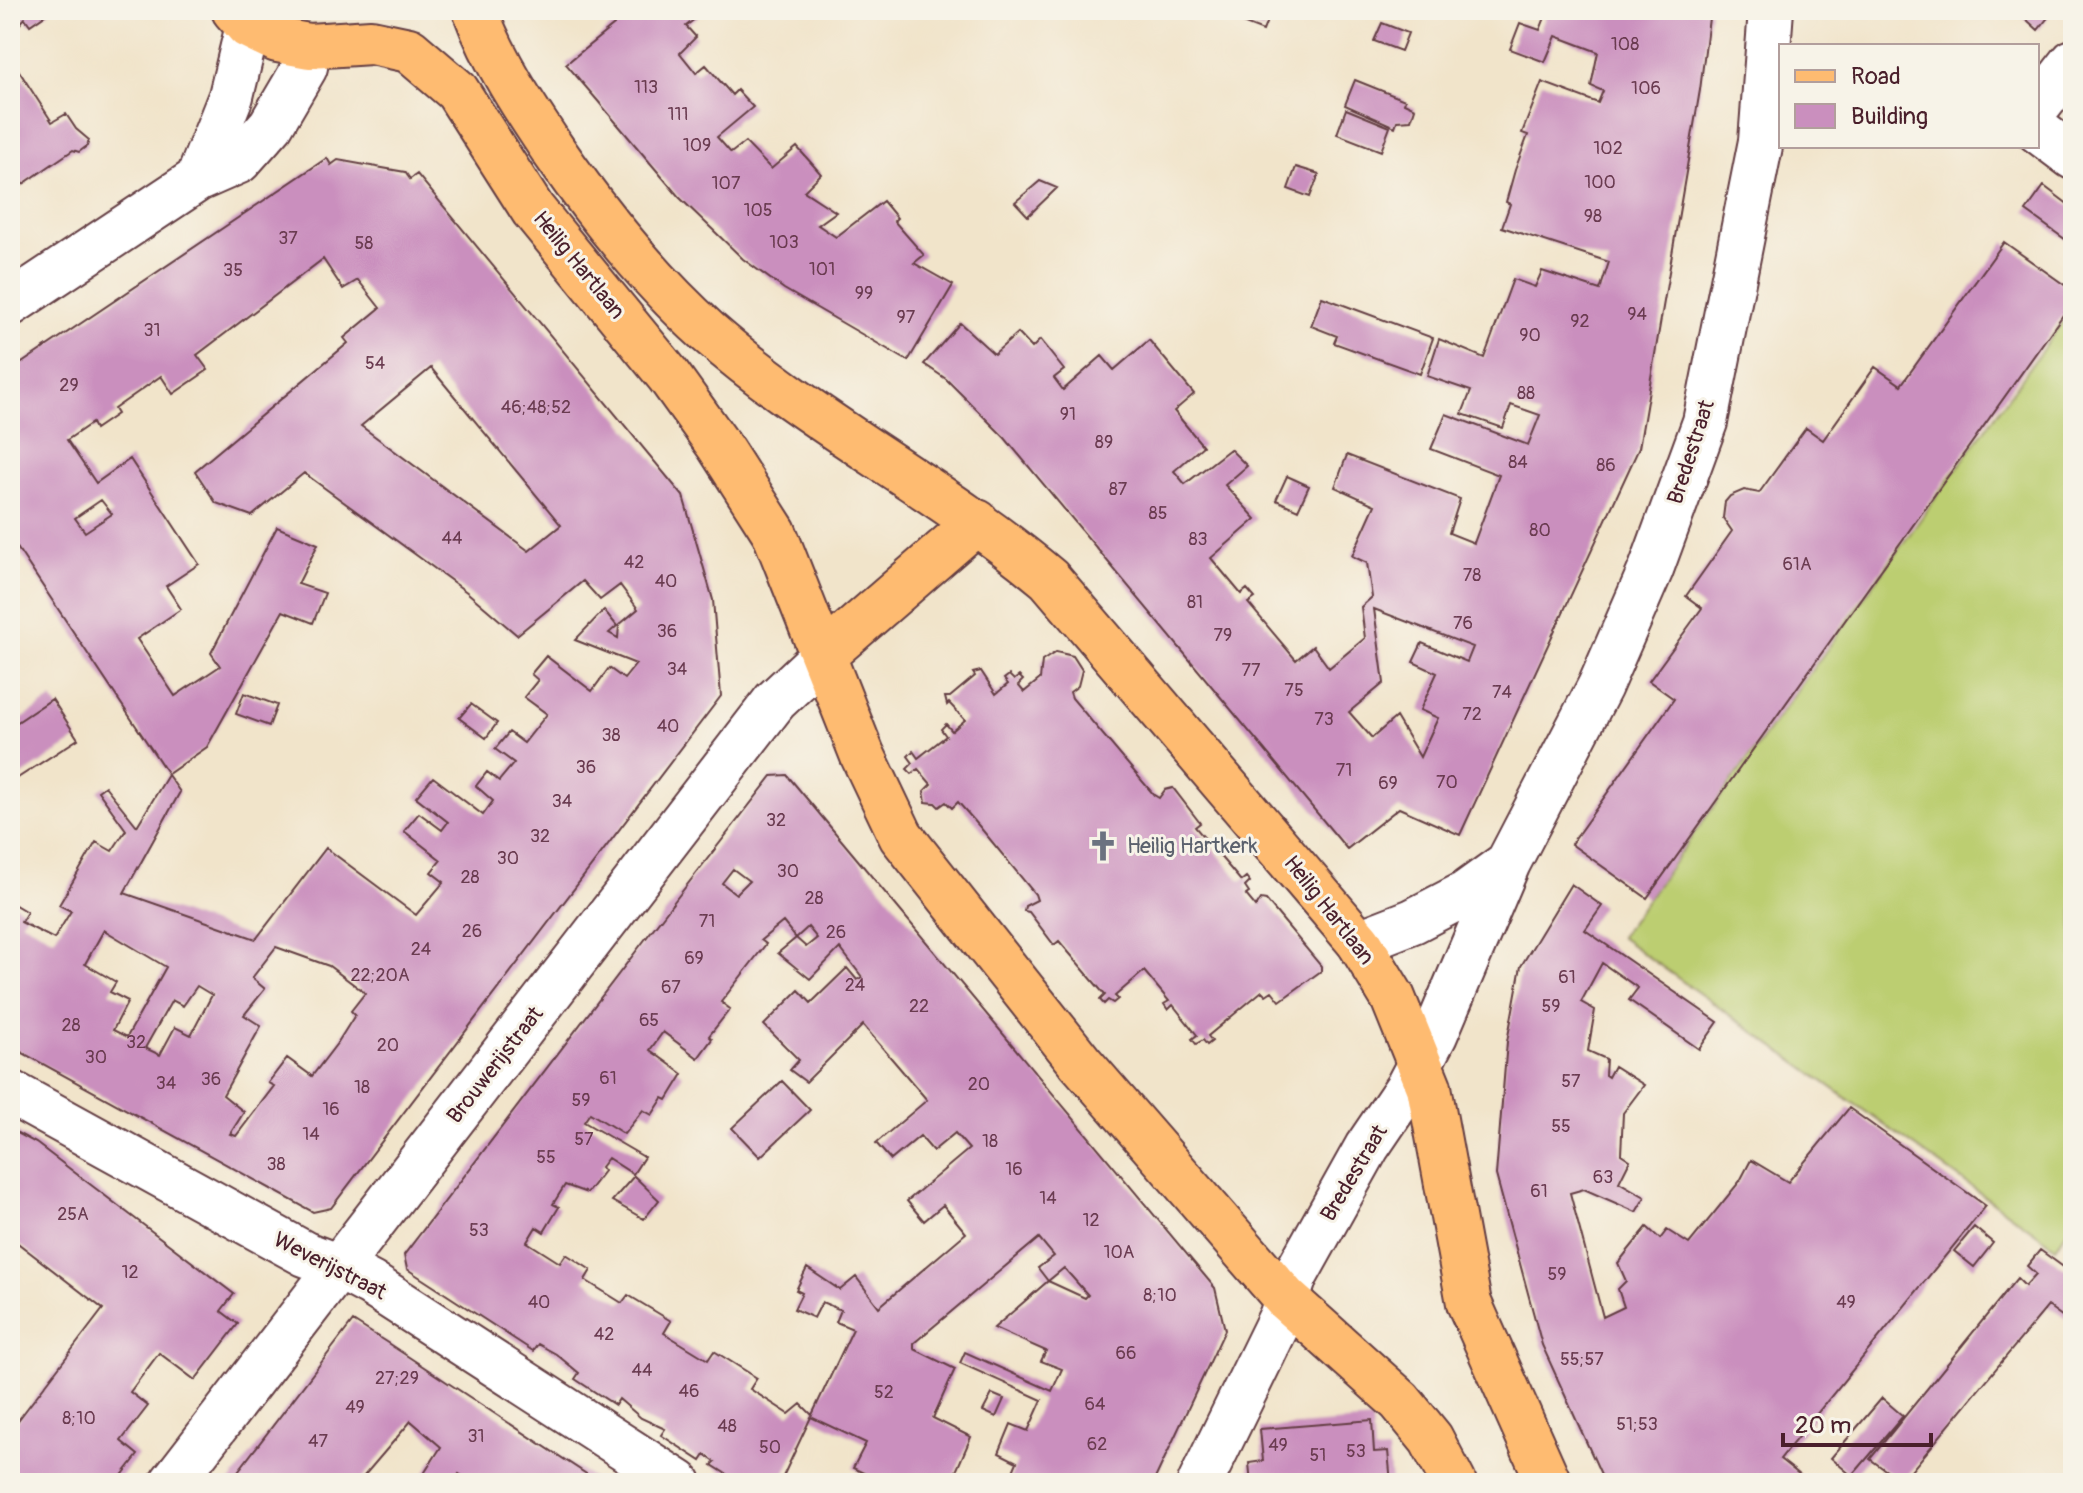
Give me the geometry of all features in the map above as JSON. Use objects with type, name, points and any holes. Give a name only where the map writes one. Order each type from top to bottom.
[{"type":"main road","name":"Heilig Hartlaan","points":[[475,10],[500,69],[521,103],[590,204],[640,264],[709,333],[774,382],[977,522],[1049,579],[1359,942],[1393,998],[1420,1064],[1443,1154],[1469,1303],[1549,1483]]},
{"type":"main road","name":"Heilig Hartlaan","points":[[241,18],[277,40],[309,46],[371,42],[409,50],[457,91],[533,210],[668,375],[719,446],[774,532],[825,654],[862,754],[901,836],[1080,1062],[1286,1299],[1400,1401],[1431,1439],[1454,1483]]},
{"type":"main road","points":[[825,654],[977,522]]},
{"type":"street","name":"Bredestraat","points":[[1200,1483],[1281,1317],[1295,1276],[1367,1147],[1420,1064],[1508,863],[1613,657],[1651,569],[1705,422],[1771,140],[1771,10]]},
{"type":"street","points":[[198,179],[231,96],[241,18]]},
{"type":"street","points":[[10,304],[198,179],[239,161],[271,125],[305,67],[309,46]]},
{"type":"street","points":[[2039,105],[2073,62]]},
{"type":"street","points":[[2039,132],[2073,157]]},
{"type":"street","name":"Brouwerijstraat","points":[[172,1483],[775,701],[825,654]]},
{"type":"street","name":"Bredestraat","points":[[1359,942],[1413,921],[1465,894],[1508,863]]},
{"type":"street","name":"Weverijstraat","points":[[10,1092],[305,1254],[339,1267],[679,1483]]},
{"type":"green space","points":[[2073,307],[2073,1222],[2056,1247],[1620,937]]},
{"type":"building","points":[[10,10],[52,10],[30,25],[25,18],[10,35]]},
{"type":"building","points":[[613,10],[706,10],[686,26],[696,37],[680,53],[696,73],[706,65],[732,95],[737,90],[753,107],[717,137],[731,153],[745,142],[771,169],[797,147],[821,174],[804,191],[836,212],[818,225],[836,237],[883,201],[897,218],[894,221],[924,255],[914,263],[953,285],[908,361],[784,289],[743,259],[679,197],[566,64],[614,25]]},
{"type":"building","points":[[1209,10],[1271,10],[1263,31]]},
{"type":"building","points":[[1548,10],[1710,10],[1700,90],[1639,448],[1460,835],[1399,808],[1347,849],[1005,438],[946,379],[924,364],[960,323],[994,354],[1018,333],[1032,348],[1040,340],[1064,370],[1054,378],[1063,390],[1102,356],[1114,370],[1149,340],[1194,394],[1174,411],[1203,446],[1174,471],[1185,484],[1230,449],[1247,466],[1225,485],[1256,519],[1211,558],[1241,594],[1247,589],[1255,598],[1248,603],[1296,660],[1313,646],[1329,668],[1365,638],[1361,607],[1372,597],[1367,563],[1352,556],[1375,505],[1335,487],[1347,455],[1460,499],[1449,533],[1474,543],[1499,475],[1431,449],[1446,414],[1528,445],[1540,415],[1511,405],[1503,428],[1462,414],[1471,391],[1427,376],[1439,339],[1484,358],[1513,279],[1535,287],[1542,271],[1600,290],[1609,262],[1502,227],[1510,204],[1506,202],[1515,170],[1528,135],[1522,133],[1542,82],[1598,103],[1603,91],[1591,86],[1598,52],[1556,36],[1545,62],[1510,49],[1520,23],[1540,30]],"holes":[[[1374,609],[1473,647],[1467,662],[1422,643],[1413,662],[1437,673],[1420,710],[1438,718],[1420,757],[1396,717],[1372,738],[1349,712],[1384,683]]]},
{"type":"building","points":[[2016,10],[2054,10],[2038,30]]},
{"type":"building","points":[[1382,23],[1408,33],[1401,51],[1374,41]]},
{"type":"building","points":[[10,57],[52,122],[66,114],[76,129],[89,140],[79,152],[73,150],[10,193]]},
{"type":"building","points":[[1355,80],[1405,100],[1404,103],[1415,108],[1411,120],[1397,121],[1395,127],[1345,105]]},
{"type":"building","points":[[1346,109],[1390,127],[1381,151],[1337,134]]},
{"type":"building","points":[[327,158],[331,165],[338,160],[405,172],[410,179],[417,174],[683,496],[713,600],[721,696],[331,1208],[313,1212],[10,1046],[10,902],[27,912],[21,922],[54,939],[71,911],[59,905],[96,842],[112,851],[126,830],[98,791],[105,786],[137,826],[168,775],[180,792],[124,893],[256,939],[326,848],[416,915],[444,882],[431,872],[441,860],[404,831],[419,813],[442,830],[448,822],[416,797],[433,777],[483,815],[493,801],[476,786],[487,772],[499,781],[514,763],[495,749],[509,732],[524,743],[547,714],[524,697],[538,680],[531,674],[546,656],[592,691],[609,668],[624,679],[636,664],[575,640],[604,610],[617,626],[609,633],[618,638],[619,625],[638,609],[620,585],[600,600],[583,581],[517,635],[468,593],[304,473],[252,516],[216,503],[195,471],[348,343],[344,338],[380,308],[358,280],[343,289],[323,259],[197,355],[208,370],[173,394],[161,376],[114,409],[117,414],[95,429],[92,423],[67,440],[96,483],[130,459],[199,564],[166,586],[181,609],[137,639],[175,696],[220,666],[211,653],[277,527],[318,544],[298,584],[325,593],[313,623],[283,611],[207,747],[168,774],[10,537],[10,371]],"holes":[[[431,368],[561,525],[529,551],[361,426]],[[101,500],[112,514],[85,532],[75,518]],[[104,930],[166,967],[127,1037],[113,1030],[128,1001],[110,992],[116,982],[85,964]],[[276,947],[329,966],[365,993],[351,1011],[355,1015],[338,1042],[312,1076],[287,1058],[268,1083],[274,1086],[236,1136],[230,1134],[244,1112],[223,1095],[261,1026],[244,1015],[265,989],[252,978]],[[197,986],[212,995],[191,1035],[175,1027],[160,1055],[145,1048],[172,1000],[183,1006]]]},
{"type":"building","points":[[1296,167],[1319,174],[1310,197],[1288,189]]},
{"type":"building","points":[[1040,181],[1057,188],[1028,216],[1015,202]]},
{"type":"building","points":[[2044,186],[2073,208],[2073,245],[2026,211]]},
{"type":"building","points":[[2004,242],[2073,291],[2073,301],[1647,898],[1571,844],[1674,699],[1649,681],[1702,608],[1686,596],[1732,531],[1723,518],[1725,502],[1730,496],[1744,490],[1759,493],[1806,428],[1823,440],[1875,367],[1901,385]]},
{"type":"building","points":[[1322,297],[1433,338],[1420,374],[1334,343],[1337,336],[1311,326]]},
{"type":"building","points":[[1287,476],[1309,486],[1298,510],[1276,500]]},
{"type":"building","name":"Heilig Hartkerk","points":[[1056,652],[1073,656],[1082,670],[1078,686],[1070,692],[1072,698],[1154,795],[1159,798],[1165,790],[1173,788],[1200,823],[1195,827],[1241,881],[1246,877],[1250,882],[1245,887],[1249,893],[1246,895],[1256,907],[1261,899],[1266,900],[1321,966],[1321,971],[1280,1001],[1272,991],[1266,995],[1262,991],[1208,1036],[1212,1041],[1207,1045],[1203,1040],[1196,1044],[1192,1039],[1197,1035],[1173,1005],[1168,1010],[1164,1004],[1169,1001],[1144,971],[1115,996],[1118,999],[1113,1003],[1108,1000],[1104,1004],[1100,1000],[1105,995],[1059,941],[1054,945],[1029,912],[1024,911],[1025,906],[1037,900],[1035,894],[979,826],[958,802],[952,808],[946,802],[939,807],[926,802],[924,791],[931,784],[918,769],[912,774],[907,769],[913,763],[908,756],[913,751],[918,758],[946,736],[941,729],[946,724],[952,731],[965,720],[949,703],[947,705],[945,697],[950,697],[975,676],[973,673],[981,671],[996,694],[1008,684],[1004,679],[1009,675],[1014,680],[1019,676],[1023,680],[1018,685],[1024,692],[1040,679],[1042,661]]},
{"type":"building","points":[[244,693],[277,705],[269,726],[236,714]]},
{"type":"building","points":[[52,699],[78,739],[10,783],[10,727]]},
{"type":"building","points":[[471,704],[497,723],[486,738],[459,718]]},
{"type":"building","points":[[787,775],[1215,1288],[1225,1330],[1153,1483],[1008,1483],[1017,1462],[999,1453],[1011,1424],[1028,1431],[1042,1400],[960,1363],[965,1352],[1052,1391],[1062,1369],[1041,1361],[1046,1351],[994,1328],[1048,1281],[1038,1268],[1054,1256],[1039,1238],[914,1343],[914,1349],[955,1369],[933,1418],[971,1437],[951,1483],[885,1483],[853,1468],[866,1443],[811,1417],[780,1483],[748,1483],[742,1478],[739,1482],[712,1465],[715,1462],[705,1455],[701,1461],[661,1435],[665,1429],[641,1418],[619,1399],[615,1405],[575,1379],[579,1373],[556,1354],[538,1344],[533,1351],[407,1269],[404,1255],[772,776]],"holes":[[[733,869],[749,881],[736,894],[722,883]],[[783,922],[796,938],[778,953],[810,979],[840,948],[862,977],[857,980],[847,968],[811,1003],[799,990],[764,1025],[799,1060],[790,1070],[806,1082],[863,1025],[927,1100],[876,1143],[891,1160],[920,1136],[933,1151],[955,1133],[969,1149],[907,1201],[924,1221],[943,1205],[966,1233],[879,1307],[856,1277],[840,1290],[807,1268],[796,1290],[802,1293],[794,1309],[814,1318],[822,1302],[841,1310],[836,1322],[853,1329],[812,1415],[801,1404],[789,1414],[750,1389],[757,1378],[714,1351],[708,1360],[664,1333],[671,1321],[628,1295],[622,1303],[585,1280],[591,1270],[566,1254],[560,1263],[527,1242],[536,1227],[544,1232],[559,1207],[553,1204],[565,1185],[587,1193],[604,1171],[601,1167],[608,1158],[633,1174],[644,1157],[584,1122],[590,1113],[624,1134],[643,1110],[652,1115],[663,1098],[667,1100],[683,1074],[650,1050],[663,1032],[698,1058],[712,1039],[709,1036],[730,1009],[721,1002],[766,944],[761,940]],[[808,927],[817,938],[806,947],[796,938]],[[1064,1268],[1088,1295],[1085,1298],[1048,1281]]]},
{"type":"building","points":[[1571,884],[1602,906],[1585,930],[1718,1022],[1699,1049],[1629,1000],[1638,988],[1602,963],[1581,1002],[1595,1010],[1588,1051],[1606,1059],[1605,1075],[1608,1077],[1614,1066],[1644,1085],[1623,1113],[1621,1154],[1630,1160],[1619,1182],[1645,1197],[1636,1212],[1584,1189],[1570,1193],[1603,1317],[1624,1307],[1618,1289],[1626,1281],[1618,1263],[1647,1227],[1660,1239],[1667,1230],[1689,1244],[1740,1181],[1751,1160],[1788,1182],[1849,1108],[1986,1206],[1780,1459],[1805,1479],[1802,1483],[1605,1483],[1542,1345],[1496,1175],[1507,1042],[1521,966]]},
{"type":"building","points":[[782,1081],[810,1110],[760,1157],[732,1128]]},
{"type":"building","points":[[10,1129],[36,1143],[234,1294],[221,1311],[238,1324],[195,1380],[159,1353],[130,1392],[148,1406],[121,1441],[138,1455],[116,1483],[10,1483],[10,1431],[103,1309],[10,1237]]},
{"type":"building","points":[[634,1176],[659,1200],[644,1219],[612,1201]]},
{"type":"building","points":[[1974,1227],[1993,1243],[1974,1267],[1954,1251]]},
{"type":"building","points":[[2040,1250],[2073,1274],[2073,1324],[2048,1306],[1902,1482],[1870,1459],[2017,1278],[2025,1286],[2036,1274],[2027,1266]]},
{"type":"building","points":[[353,1321],[600,1483],[473,1483],[459,1474],[454,1483],[418,1483],[441,1447],[411,1421],[358,1483],[229,1483]]},
{"type":"building","points":[[992,1394],[1004,1399],[996,1417],[983,1411]]},
{"type":"building","points":[[1882,1398],[1903,1416],[1852,1476],[1831,1458]]},
{"type":"building","points":[[1372,1420],[1374,1452],[1388,1451],[1391,1483],[1251,1483],[1249,1463],[1263,1461],[1260,1429]]},
{"type":"place","name":"Heilig Hartkerk","points":[[1103,846]]}]
